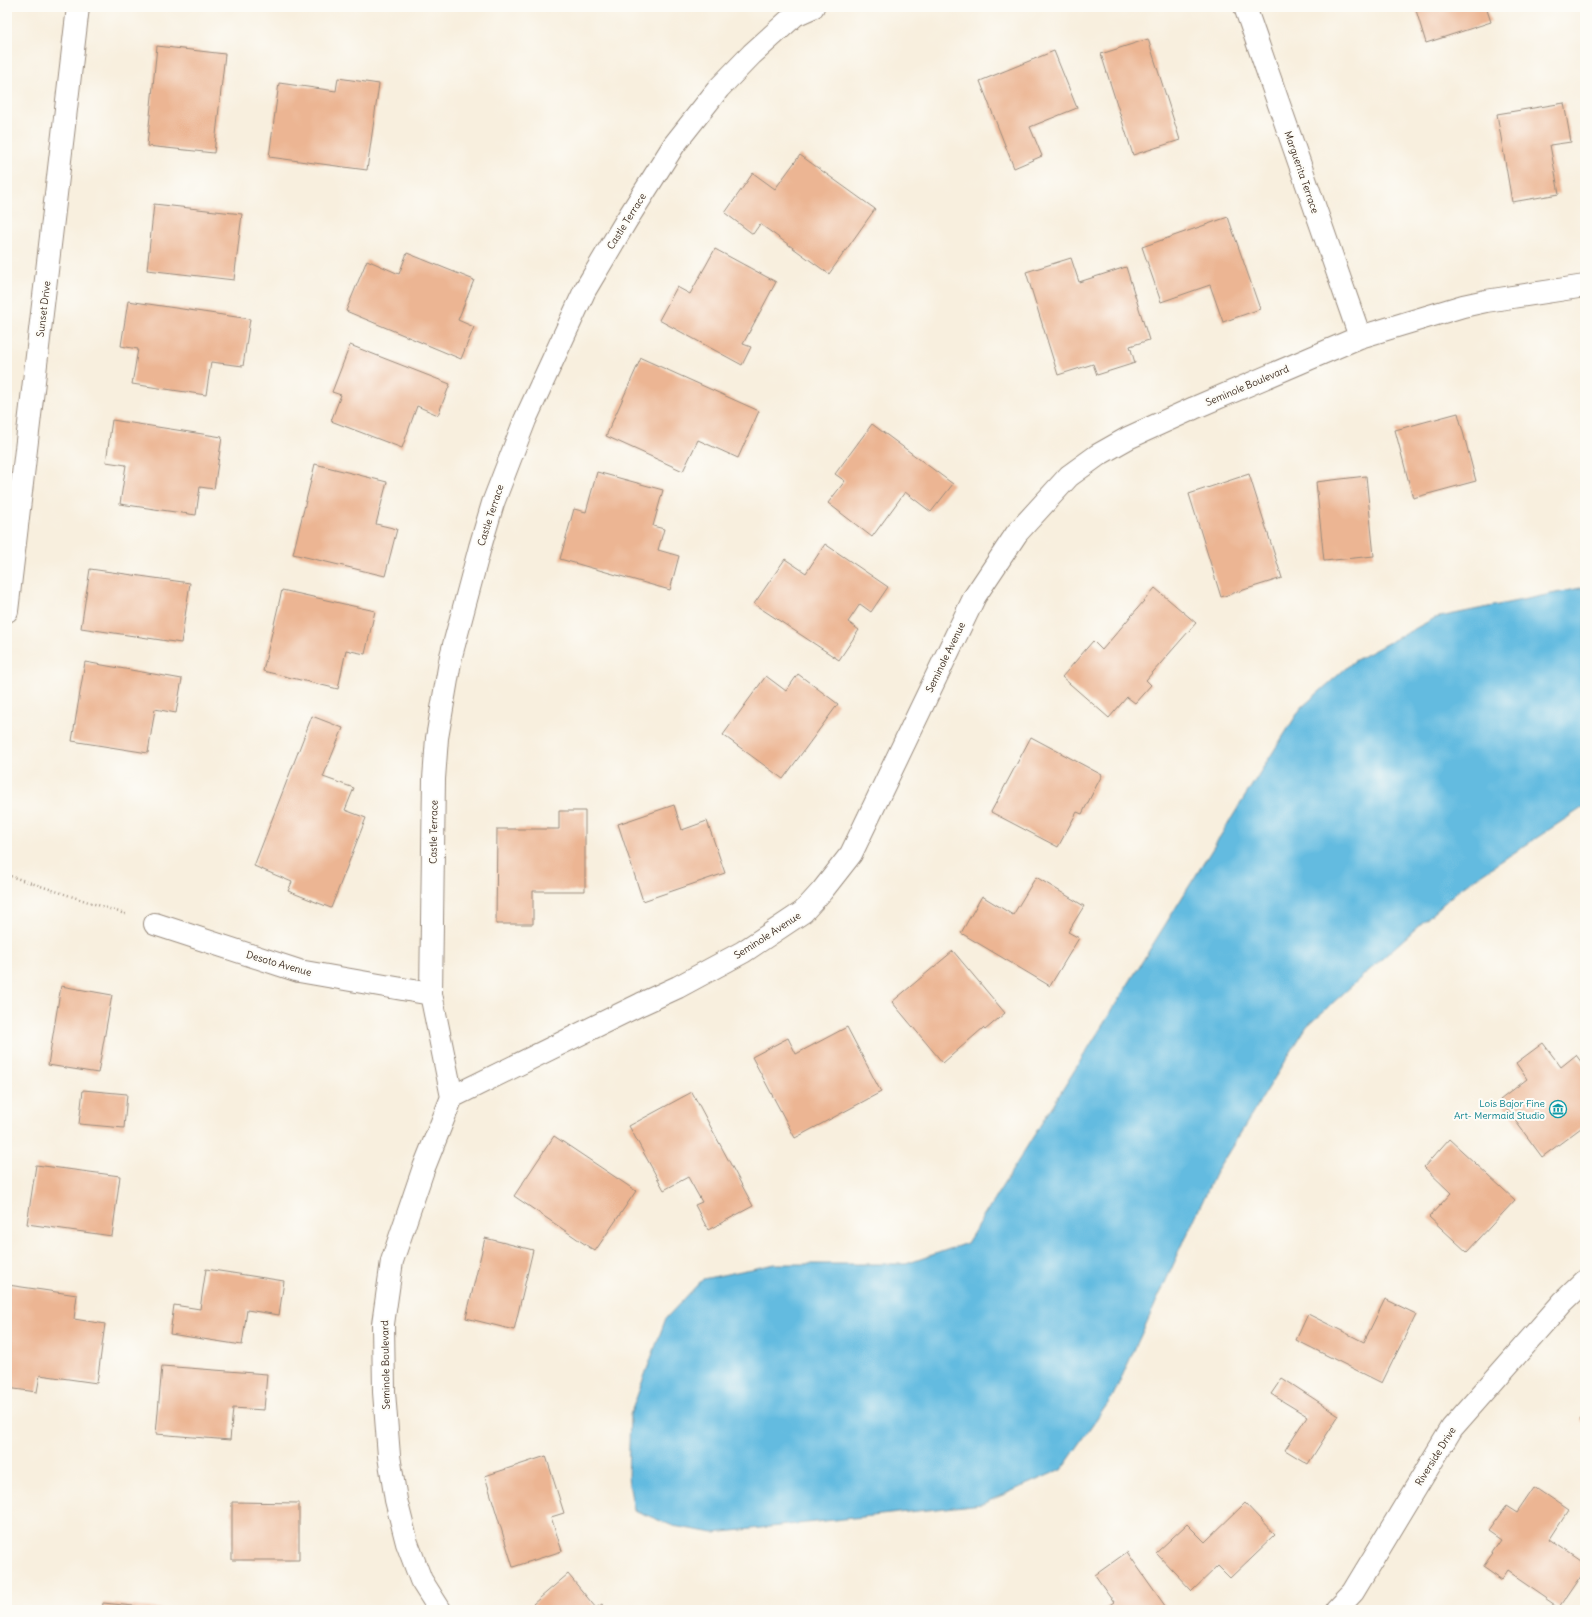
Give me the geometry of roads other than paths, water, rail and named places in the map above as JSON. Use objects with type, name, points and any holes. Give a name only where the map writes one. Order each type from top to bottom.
[{"type":"street","name":"Sunset Drive","points":[[7,611],[78,7]]},
{"type":"street","name":"Marguerita Terrace","points":[[1245,7],[1360,337]]},
{"type":"street","name":"Castle Terrace","points":[[452,1097],[431,994],[434,779],[437,738],[451,656],[480,547],[509,459],[526,420],[585,290],[626,221],[674,145],[719,88],[760,46],[804,11]]},
{"type":"street","name":"Seminole Boulevard","points":[[975,596],[1017,533],[1069,476],[1098,455],[1128,438],[1360,337],[1463,306],[1585,286]]},
{"type":"street","name":"Seminole Avenue","points":[[452,1097],[634,1007],[678,987],[743,952],[803,912],[822,891],[851,854],[975,596]]},
{"type":"street","name":"Desoto Avenue","points":[[155,924],[299,971],[431,994]]},
{"type":"street","name":"Seminole Boulevard","points":[[440,1610],[421,1580],[407,1543],[396,1500],[389,1456],[384,1392],[382,1324],[392,1261],[424,1170],[452,1097]]},
{"type":"street","name":"Riverside Drive","points":[[1336,1610],[1353,1592],[1452,1428],[1563,1302],[1585,1281]]},
{"type":"water","points":[[1585,587],[1585,806],[1462,887],[1307,1026],[1215,1174],[1113,1396],[1062,1469],[982,1504],[714,1533],[673,1526],[634,1510],[628,1478],[630,1415],[666,1318],[703,1279],[775,1264],[906,1264],[967,1243],[1301,708],[1354,661],[1435,618]]},
{"type":"place","name":"Lois Bajor Fine Art- Mermaid Studio","points":[[1558,1109]]}]
